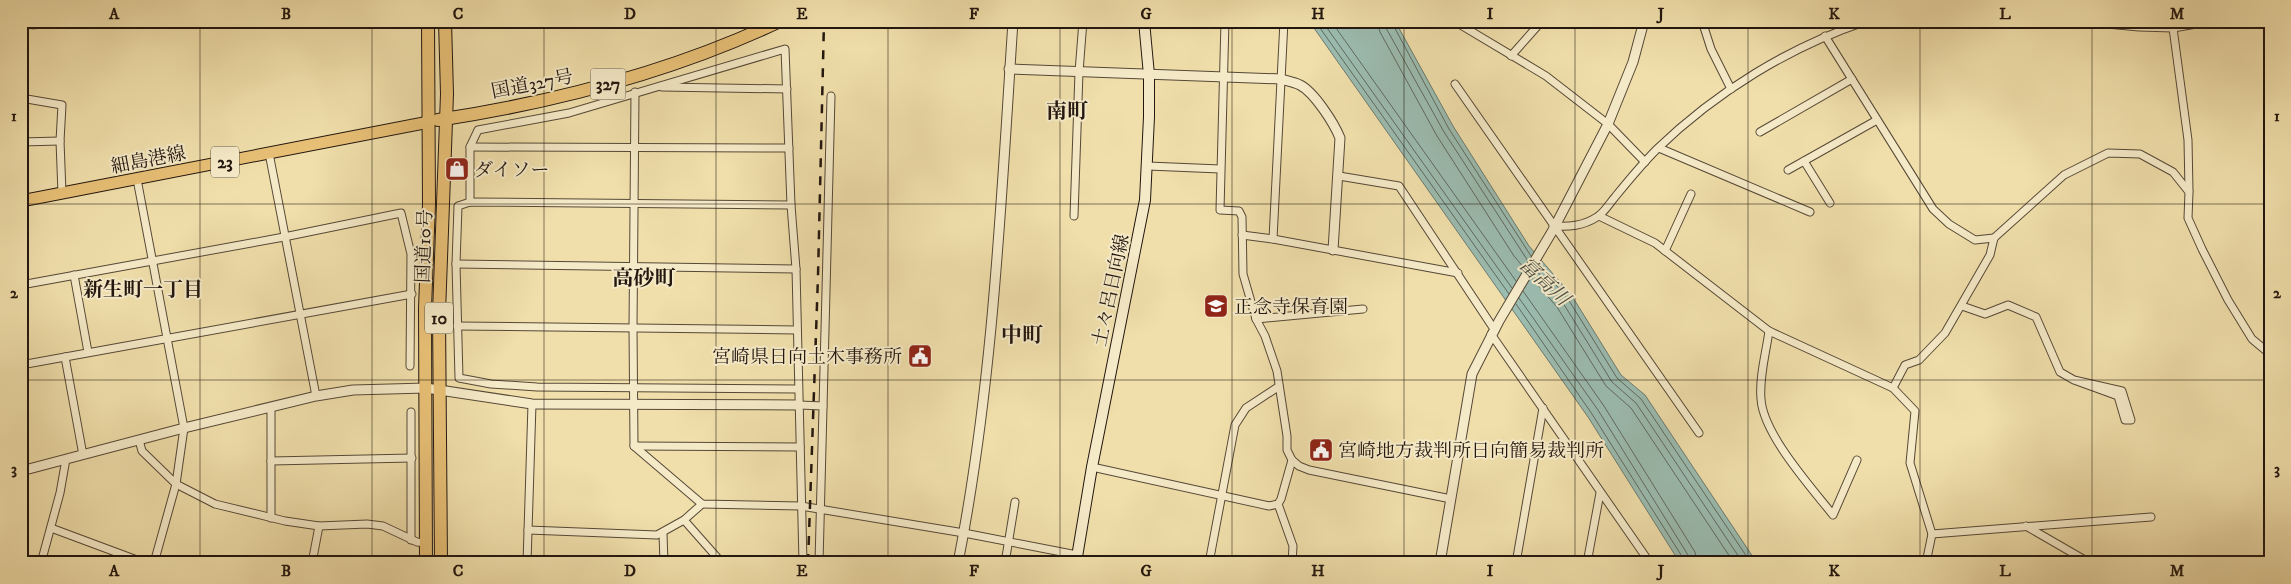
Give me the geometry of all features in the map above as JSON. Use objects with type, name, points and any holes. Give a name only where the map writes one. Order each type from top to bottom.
[{"type":"highway","name":"国道10号","points":[[426,563],[428,21]]},
{"type":"highway","name":"国道10号","points":[[441,563],[439,313],[447,73],[445,21]]},
{"type":"highway","name":"国道327号","points":[[429,122],[577,94],[673,65],[744,38],[780,21]]},
{"type":"main road","name":"土々呂日向線","points":[[1077,559],[1092,467],[1139,232],[1148,166],[1149,75],[1144,21]]},
{"type":"main road","name":"細島港線","points":[[21,201],[429,122]]},
{"type":"street","points":[[958,563],[984,410],[997,257],[1012,21]]},
{"type":"street","points":[[1074,216],[1079,72],[1083,21]]},
{"type":"street","points":[[1225,21],[1220,210],[1239,211],[1242,217],[1243,274],[1256,318],[1275,364],[1288,436],[1287,450],[1292,460],[1299,466],[1309,470],[1451,499]]},
{"type":"street","points":[[1273,239],[1284,21]]},
{"type":"street","points":[[1454,21],[1546,76],[1608,124],[1645,162]]},
{"type":"street","points":[[1511,56],[1542,21]]},
{"type":"street","points":[[1440,563],[1472,374],[1495,328],[1553,228],[1608,124],[1633,62],[1644,21]]},
{"type":"street","points":[[1702,21],[1711,49],[1731,89]]},
{"type":"street","points":[[1553,228],[1573,227],[1599,216],[1659,148],[1684,124],[1731,89],[1825,36],[1866,21]]},
{"type":"street","points":[[2075,21],[2139,24],[2173,28],[2214,21]]},
{"type":"street","points":[[2173,28],[2188,140],[2188,218],[2228,300],[2252,339],[2270,354]]},
{"type":"street","points":[[1825,36],[1933,209],[1949,224],[1975,240],[1994,238]]},
{"type":"street","points":[[470,202],[470,147],[478,130],[569,114],[635,92],[785,49],[791,205],[796,269],[803,563]]},
{"type":"street","points":[[1010,69],[1281,79],[1300,85],[1309,91],[1335,127],[1340,144],[1333,250]]},
{"type":"street","points":[[1760,132],[1852,79]]},
{"type":"street","points":[[1455,84],[1553,228],[1588,272],[1699,433]]},
{"type":"street","points":[[655,87],[787,89]]},
{"type":"street","points":[[635,92],[634,446],[702,504],[801,506],[1008,541],[1077,559]]},
{"type":"street","points":[[819,563],[831,96]]},
{"type":"street","points":[[21,98],[62,106],[60,141],[62,193]]},
{"type":"street","points":[[1788,170],[1877,120]]},
{"type":"street","points":[[21,142],[60,141]]},
{"type":"street","points":[[470,147],[789,148]]},
{"type":"street","points":[[1659,148],[1810,212]]},
{"type":"street","points":[[1893,388],[1905,365],[1919,360],[1945,334],[1990,255],[1994,238],[2064,175],[2108,152],[2140,154],[2173,172],[2189,192]]},
{"type":"street","points":[[269,153],[316,396]]},
{"type":"street","points":[[1804,161],[1830,203]]},
{"type":"street","points":[[1148,166],[1220,169]]},
{"type":"street","points":[[1339,176],[1398,186],[1495,328],[1542,408],[1650,563]]},
{"type":"street","points":[[137,179],[184,428],[176,484],[154,563]]},
{"type":"street","points":[[1664,250],[1691,194]]},
{"type":"street","points":[[791,205],[470,202],[458,206],[456,264],[457,326],[459,378],[506,386],[798,389]]},
{"type":"street","points":[[21,285],[284,237],[401,213],[410,254],[412,294],[410,366]]},
{"type":"street","points":[[1599,216],[1655,243],[1769,331],[1893,388],[1916,410],[1910,463],[1932,534],[1926,563]]},
{"type":"street","points":[[1242,235],[1273,239],[1458,274]]},
{"type":"street","points":[[456,264],[796,269]]},
{"type":"street","points":[[74,275],[88,352]]},
{"type":"street","points":[[21,365],[412,294]]},
{"type":"street","points":[[1962,306],[1985,314],[2008,305],[2036,317],[2060,372],[2074,380],[2118,396],[2125,420]]},
{"type":"street","points":[[1256,318],[1363,309]]},
{"type":"street","points":[[457,326],[797,330]]},
{"type":"street","points":[[1769,331],[1760,400],[1770,429],[1784,451],[1833,515],[1857,460]]},
{"type":"street","points":[[65,357],[83,454]]},
{"type":"street","points":[[1209,563],[1235,425],[1240,416],[1255,401],[1278,387]]},
{"type":"street","points":[[21,471],[184,428],[316,396],[353,390],[426,388],[494,400],[532,404],[823,406]]},
{"type":"street","points":[[527,563],[532,404]]},
{"type":"street","points":[[271,407],[271,518]]},
{"type":"street","points":[[1516,563],[1542,408]]},
{"type":"street","points":[[411,412],[411,540]]},
{"type":"street","points":[[139,440],[142,451],[176,484],[215,504],[271,518],[319,526],[362,524],[383,526],[395,530],[411,540],[427,543]]},
{"type":"street","points":[[634,446],[800,447]]},
{"type":"street","points":[[271,461],[412,458]]},
{"type":"street","points":[[41,563],[60,493],[66,459]]},
{"type":"street","points":[[1292,460],[1278,504],[1293,546],[1292,563]]},
{"type":"street","points":[[1092,467],[1270,506],[1278,504]]},
{"type":"street","points":[[1587,563],[1600,492]]},
{"type":"street","points":[[1004,563],[1015,502]]},
{"type":"street","points":[[528,530],[657,535],[663,534],[684,520],[702,504]]},
{"type":"street","points":[[1932,534],[2150,517]]},
{"type":"street","points":[[684,520],[722,563]]},
{"type":"street","points":[[312,563],[319,526]]},
{"type":"street","points":[[2025,526],[2090,563]]},
{"type":"street","points":[[51,528],[145,563]]},
{"type":"street","points":[[663,534],[664,563]]},
{"type":"water","points":[[21,21],[236,21],[70,24],[34,29],[21,28]]},
{"type":"water","name":"富高川","points":[[1309,21],[1395,21],[1453,126],[1529,246],[1572,296],[1621,375],[1645,395],[1757,563],[1680,563],[1588,417]]},
{"type":"railway","points":[[808,563],[818,276],[824,21]]},
{"type":"place","name":"ダイソー","points":[[457,169]]},
{"type":"place","name":"正念寺保育園","points":[[1216,306]]},
{"type":"place","name":"宮崎県日向土木事務所","points":[[920,356]]},
{"type":"place","name":"宮崎地方裁判所日向簡易裁判所","points":[[1321,450]]},
{"type":"district","name":"南町","points":[[1067,111]]},
{"type":"district","name":"高砂町","points":[[644,278]]},
{"type":"district","name":"新生町一丁目","points":[[143,289]]},
{"type":"district","name":"中町","points":[[1022,335]]}]
